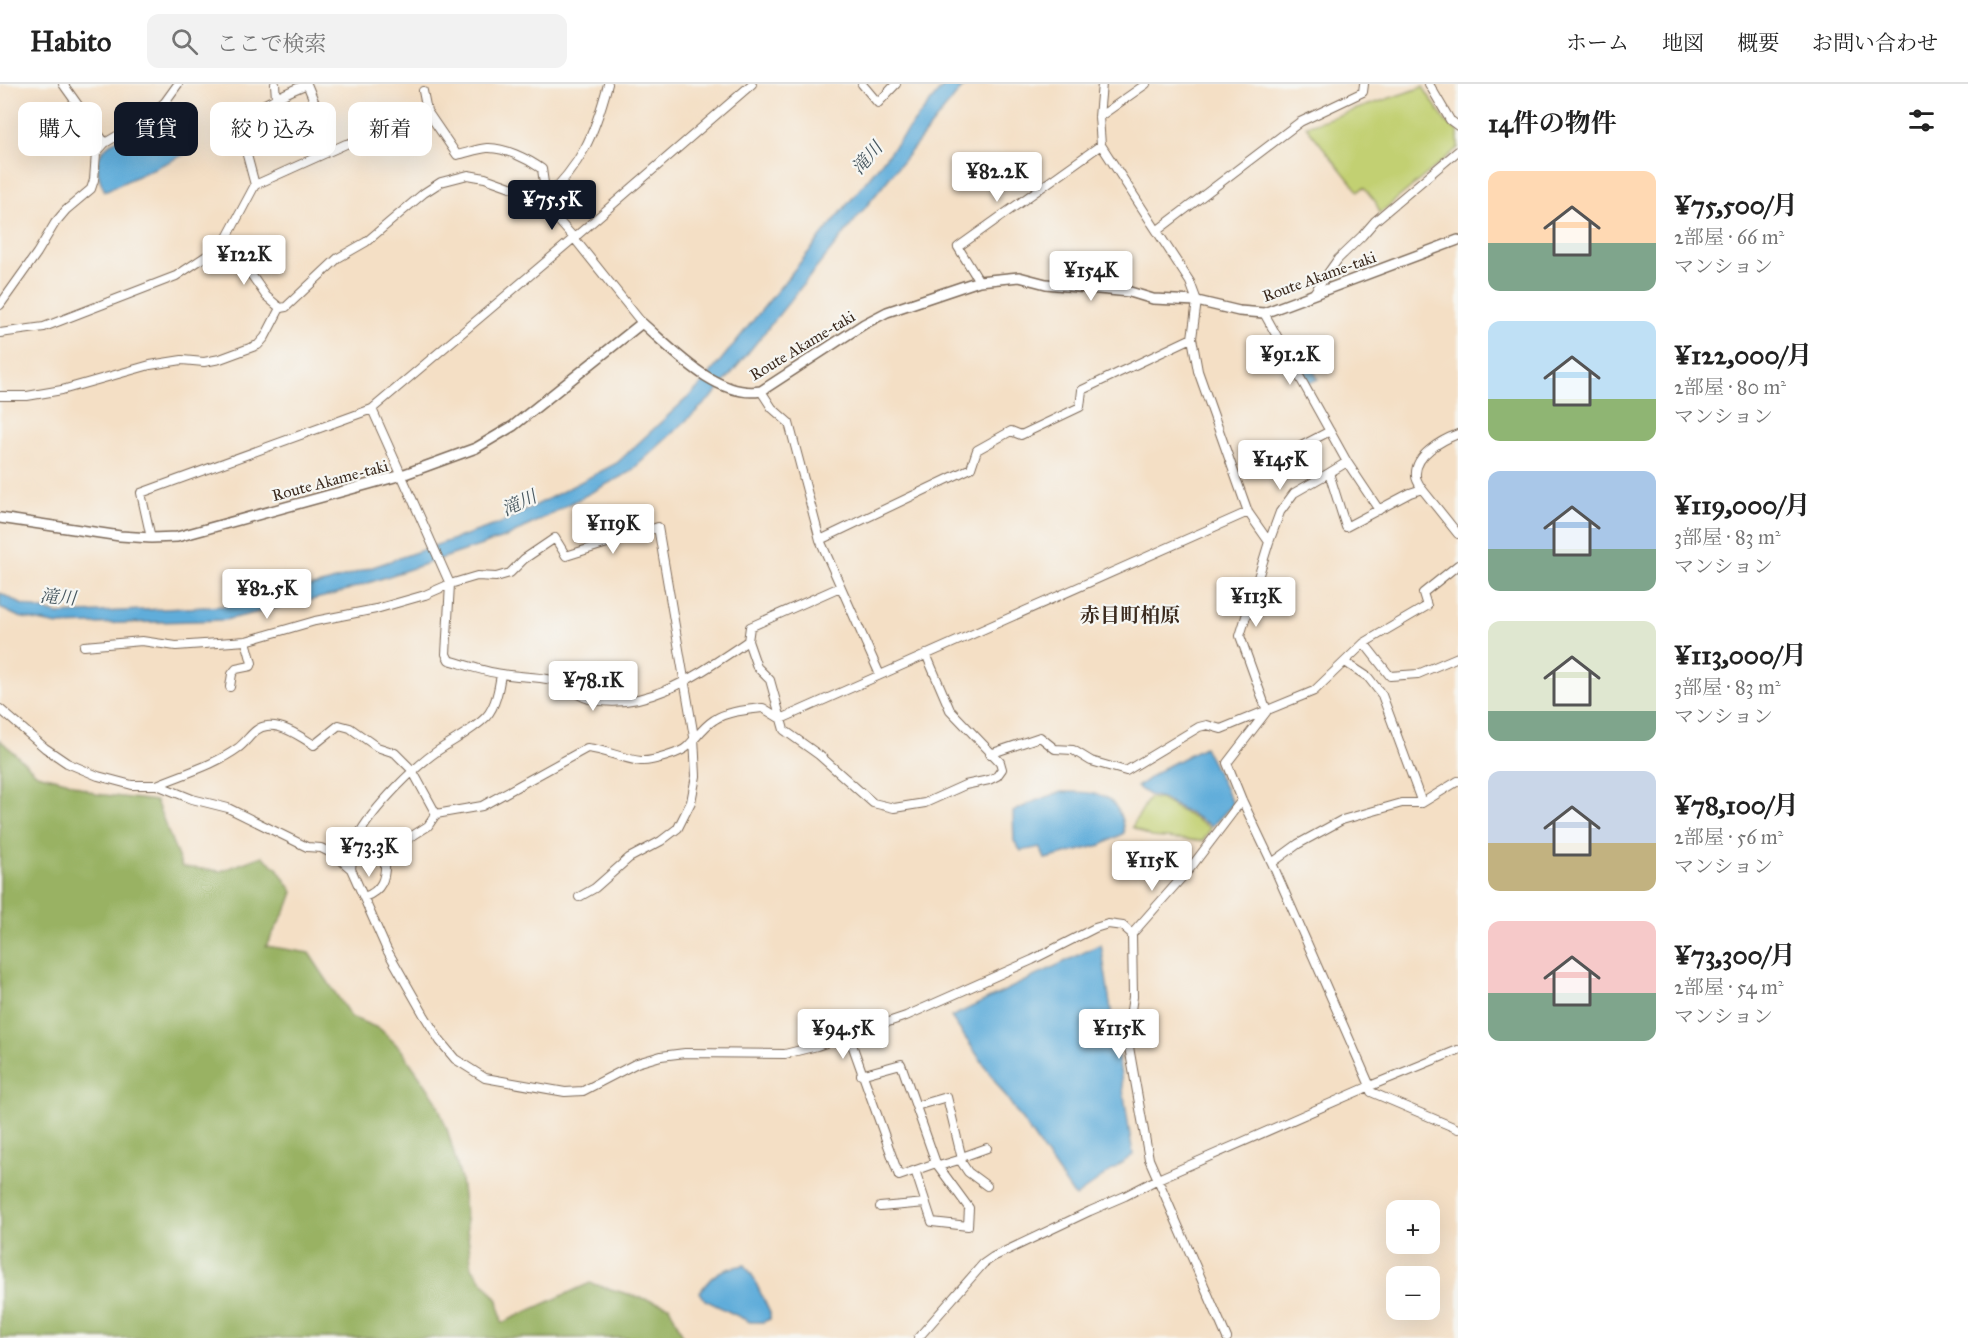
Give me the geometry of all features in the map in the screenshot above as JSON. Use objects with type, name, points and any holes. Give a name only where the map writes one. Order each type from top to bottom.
[{"type":"main road","name":"Route Akame-taki","points":[[0,518],[120,536],[151,538],[186,534],[402,475],[476,448],[513,426],[642,323],[703,376],[737,390],[751,393],[761,391],[864,324],[888,312],[979,281],[1019,277],[1046,284],[1130,292],[1153,298],[1197,301],[1264,313],[1458,240]]},
{"type":"street","points":[[63,84],[105,143]]},
{"type":"street","points":[[0,305],[55,223],[66,210],[91,189],[96,153],[105,143],[142,121],[165,102],[178,84]]},
{"type":"street","points":[[255,185],[240,129],[244,116],[276,98],[307,84],[321,118],[291,131],[276,98],[275,84]]},
{"type":"street","points":[[542,202],[563,182],[589,142],[608,84]]},
{"type":"street","points":[[151,538],[141,493],[372,409],[752,84]]},
{"type":"street","points":[[862,84],[878,103],[896,84]]},
{"type":"street","points":[[1102,84],[1099,117],[1101,145],[1190,282],[1197,301],[1192,338],[1198,370],[1248,512],[1269,542]]},
{"type":"street","points":[[1099,117],[1146,84]]},
{"type":"street","points":[[1158,230],[1300,122],[1363,92],[1364,84]]},
{"type":"street","points":[[1429,84],[1450,120],[1458,126]]},
{"type":"street","points":[[423,92],[425,102]]},
{"type":"street","points":[[432,117],[457,155],[488,148],[509,153],[532,162],[542,169],[544,183],[542,202]]},
{"type":"street","points":[[0,333],[44,327],[176,276],[223,245],[255,185],[348,143]]},
{"type":"street","points":[[979,281],[958,247],[1101,145]]},
{"type":"street","points":[[1314,293],[1338,259],[1375,221],[1458,151]]},
{"type":"street","points":[[280,308],[286,307],[338,258],[366,242],[424,193],[441,182],[468,175],[485,178],[530,194],[542,202],[642,323]]},
{"type":"street","points":[[223,245],[239,257],[266,296],[280,308]]},
{"type":"street","points":[[0,396],[27,396],[62,390],[150,365],[182,360],[204,362],[220,359],[258,345],[266,337],[280,308]]},
{"type":"street","points":[[1264,313],[1347,462],[1379,510]]},
{"type":"street","points":[[820,540],[971,468],[977,450],[1011,431],[1021,435],[1080,407],[1082,390],[1192,338]]},
{"type":"street","points":[[761,391],[772,408],[789,423],[820,540],[880,675]]},
{"type":"street","points":[[372,409],[450,584],[446,654],[449,660],[501,674],[531,676],[555,681],[579,696],[591,699],[636,700],[684,683],[748,641]]},
{"type":"street","points":[[1282,456],[1330,431]]},
{"type":"street","points":[[1458,434],[1439,443],[1422,459],[1416,476],[1422,489],[1458,534]]},
{"type":"street","points":[[1267,711],[1240,636],[1269,542],[1280,512],[1294,493],[1347,462]]},
{"type":"street","points":[[1329,473],[1346,527],[1422,489]]},
{"type":"street","points":[[781,719],[1248,512]]},
{"type":"street","points":[[84,646],[142,641],[176,646],[246,641],[315,621],[376,609],[425,595],[477,576],[496,577],[510,573],[524,559],[555,538],[566,556],[658,527],[694,737],[696,777],[691,802],[678,828],[661,841],[629,858],[595,888],[579,897]]},
{"type":"street","points":[[990,754],[1040,737],[1055,750],[1073,750],[1091,761],[1126,771],[1199,727],[1207,725],[1221,729],[1314,691],[1364,643],[1427,606],[1424,593],[1458,565]]},
{"type":"street","points":[[840,587],[750,627],[748,641],[757,667],[770,680],[784,730],[819,755],[873,803],[894,808],[925,803],[965,785],[989,780],[998,776],[1002,769],[1000,762],[950,710],[926,654]]},
{"type":"street","points":[[230,687],[232,674],[236,669],[251,666],[246,641]]},
{"type":"street","points":[[1364,643],[1390,676],[1418,674],[1458,657]]},
{"type":"street","points":[[1345,662],[1368,677],[1382,695],[1422,803]]},
{"type":"street","points":[[351,869],[356,841],[362,829],[412,770],[488,716],[501,674]]},
{"type":"street","points":[[364,897],[373,894],[386,876],[385,860],[409,837],[428,826],[436,814],[482,806],[587,748],[642,761],[670,755],[687,748],[694,737],[715,719],[731,713],[763,708],[781,719]]},
{"type":"street","points":[[0,710],[45,748],[68,763],[98,776],[132,785],[157,785],[192,799],[228,808],[307,847],[321,849],[335,855],[351,869],[387,950],[440,1041],[454,1059],[485,1078],[565,1092],[583,1091],[637,1063],[661,1056],[685,1053],[784,1054],[849,1036],[906,1016],[1032,960],[1095,928],[1108,924],[1123,926],[1131,934],[1133,997],[1127,1036],[1149,1159],[1227,1338]]},
{"type":"street","points":[[1267,711],[1227,763],[1371,1092],[1458,1129]]},
{"type":"street","points":[[157,785],[225,756],[240,747],[262,727],[270,725],[294,733],[314,745],[339,724],[350,728],[377,747],[395,753],[412,770],[436,814]]},
{"type":"street","points":[[1272,863],[1298,844],[1342,819],[1402,803],[1422,803],[1458,781]]},
{"type":"street","points":[[1131,934],[1192,866],[1242,800]]},
{"type":"street","points":[[849,1036],[861,1076],[899,1176],[987,1148]]},
{"type":"street","points":[[918,1338],[988,1260],[1158,1179],[1458,1050]]},
{"type":"street","points":[[861,1076],[901,1064],[938,1164],[969,1208],[968,1226],[932,1222],[915,1170]]},
{"type":"street","points":[[916,1106],[947,1097],[961,1158],[968,1172],[987,1186]]},
{"type":"street","points":[[880,1207],[926,1203]]},
{"type":"green space","points":[[1423,87],[1446,122],[1458,132],[1458,148],[1380,213],[1375,201],[1364,188],[1358,191],[1306,126]]},
{"type":"green space","points":[[0,740],[37,774],[66,781],[96,794],[156,801],[182,867],[221,871],[262,856],[277,868],[293,892],[266,946],[309,953],[351,1017],[380,1029],[400,1048],[435,1098],[448,1132],[461,1180],[472,1268],[498,1300],[502,1323],[590,1283],[669,1306],[684,1338],[0,1338]]},
{"type":"green space","points":[[1149,798],[1160,799],[1211,828],[1203,841],[1151,837],[1132,827]]},
{"type":"water","points":[[945,84],[965,84],[714,395],[630,472],[509,536],[332,595],[225,620],[58,625],[19,617],[0,608],[0,593],[23,605],[58,614],[227,606],[329,582],[504,522],[617,463],[700,386]]},
{"type":"water","points":[[114,142],[114,156],[181,156],[105,191],[99,178],[99,160],[104,149]]},
{"type":"water","points":[[1305,353],[1318,379],[1309,383],[1296,357]]},
{"type":"water","points":[[1204,747],[1233,804],[1212,826],[1137,787],[1162,769]]},
{"type":"water","points":[[1061,792],[1085,792],[1104,797],[1112,802],[1122,819],[1124,833],[1101,845],[1045,859],[1040,847],[1021,851],[1014,841],[1013,812]]},
{"type":"water","points":[[1101,944],[1133,1155],[1075,1197],[951,1017]]},
{"type":"water","points":[[745,1265],[770,1313],[770,1319],[763,1322],[750,1322],[705,1300],[700,1292],[719,1272]]},
{"type":"district","name":"赤目町柏原","points":[[1130,615]]},
{"type":"water label","name":"滝川","points":[[867,158]]},
{"type":"water label","name":"滝川","points":[[519,503]]},
{"type":"water label","name":"滝川","points":[[58,597]]}]
